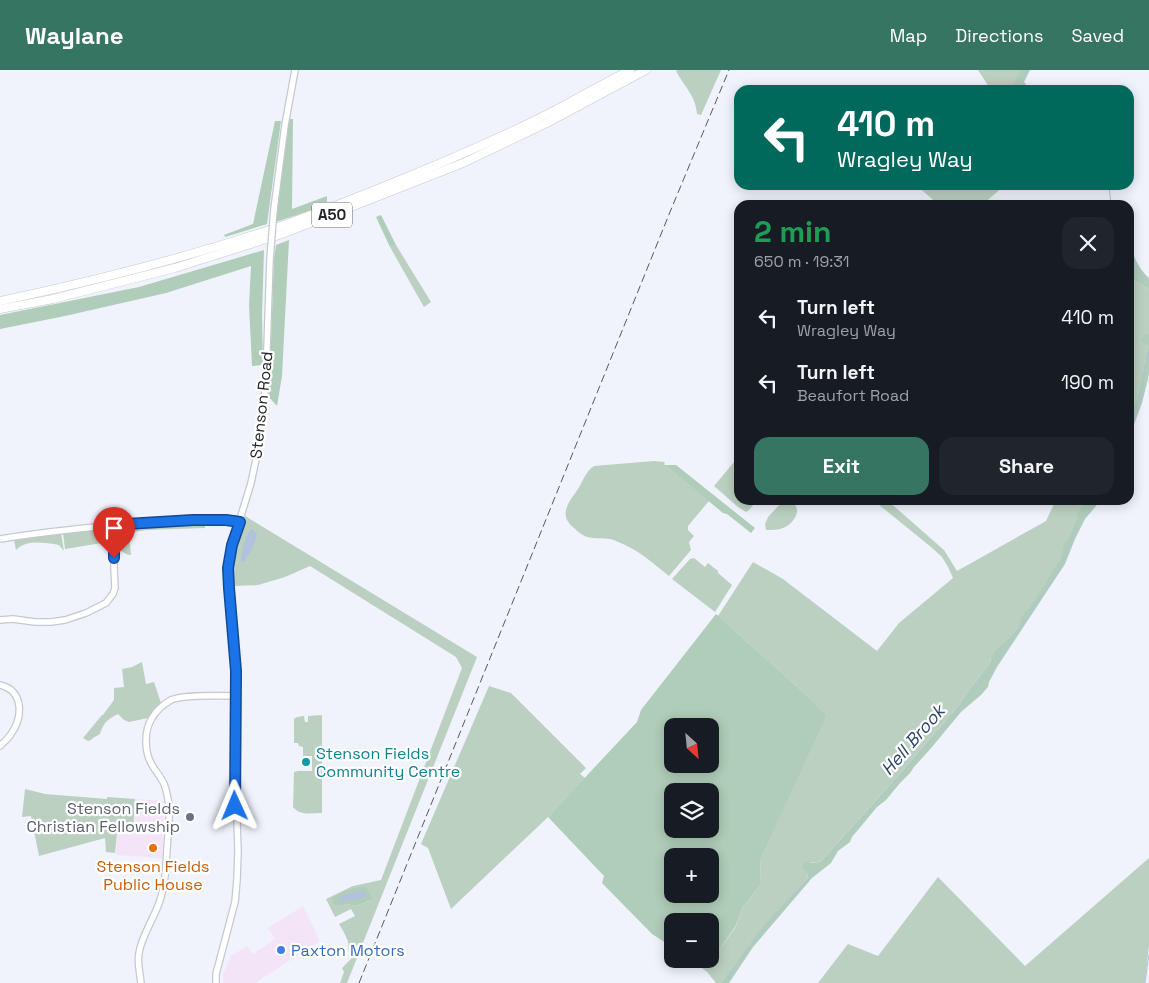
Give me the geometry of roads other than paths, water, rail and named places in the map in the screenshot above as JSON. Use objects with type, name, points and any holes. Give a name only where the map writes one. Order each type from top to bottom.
[{"type":"highway","name":"A50","points":[[0,301],[122,273],[200,252],[281,226],[464,153],[562,107],[630,70]]},
{"type":"highway","name":"A50","points":[[0,309],[53,299],[166,270],[282,234],[463,163],[547,123],[646,70]]},
{"type":"street","name":"Stenson Road","points":[[212,983],[216,974],[236,892],[238,851],[235,777],[236,671],[228,568],[232,545],[252,483],[261,436],[266,378],[270,259],[274,209],[285,125],[295,70]]},
{"type":"street","points":[[0,539],[110,525],[193,520],[240,522]]},
{"type":"street","points":[[0,620],[56,622],[86,613],[106,603],[115,588],[114,553],[110,525]]},
{"type":"street","points":[[0,685],[10,689],[20,709],[11,736],[0,746]]},
{"type":"street","points":[[141,983],[138,963],[139,952],[143,938],[158,908],[164,887],[169,816],[165,786],[150,762],[146,748],[146,736],[149,725],[159,709],[172,700],[198,696],[236,696]]},
{"type":"street","name":"Stenson Road","points":[[216,974],[216,983]]},
{"type":"water","points":[[251,529],[257,533],[254,545],[243,562],[241,561],[244,544]]},
{"type":"water","points":[[364,891],[365,897],[339,902],[339,898],[348,894]]},
{"type":"waterway","name":"Hell Brook","points":[[1025,85],[1022,82],[1027,70]]},
{"type":"waterway","name":"Hell Brook","points":[[1110,190],[1110,200]]},
{"type":"waterway","name":"Hell Brook","points":[[1134,260],[1138,274],[1149,283]]},
{"type":"waterway","name":"Hell Brook","points":[[1134,414],[1140,398],[1149,350]]},
{"type":"waterway","name":"Hell Brook","points":[[726,983],[738,962],[762,931],[945,725],[991,670],[1058,572],[1073,537],[1076,524],[1092,505]]},
{"type":"waterway","points":[[1145,983],[1149,954]]},
{"type":"railway","points":[[359,983],[729,70]]},
{"type":"place","name":"Stenson Fields Community Centre","points":[[306,762]]},
{"type":"place","name":"Stenson Fields Christian Fellowship","points":[[190,817]]},
{"type":"place","name":"Stenson Fields Public House","points":[[153,848]]},
{"type":"place","name":"Paxton Motors","points":[[281,950]]}]
